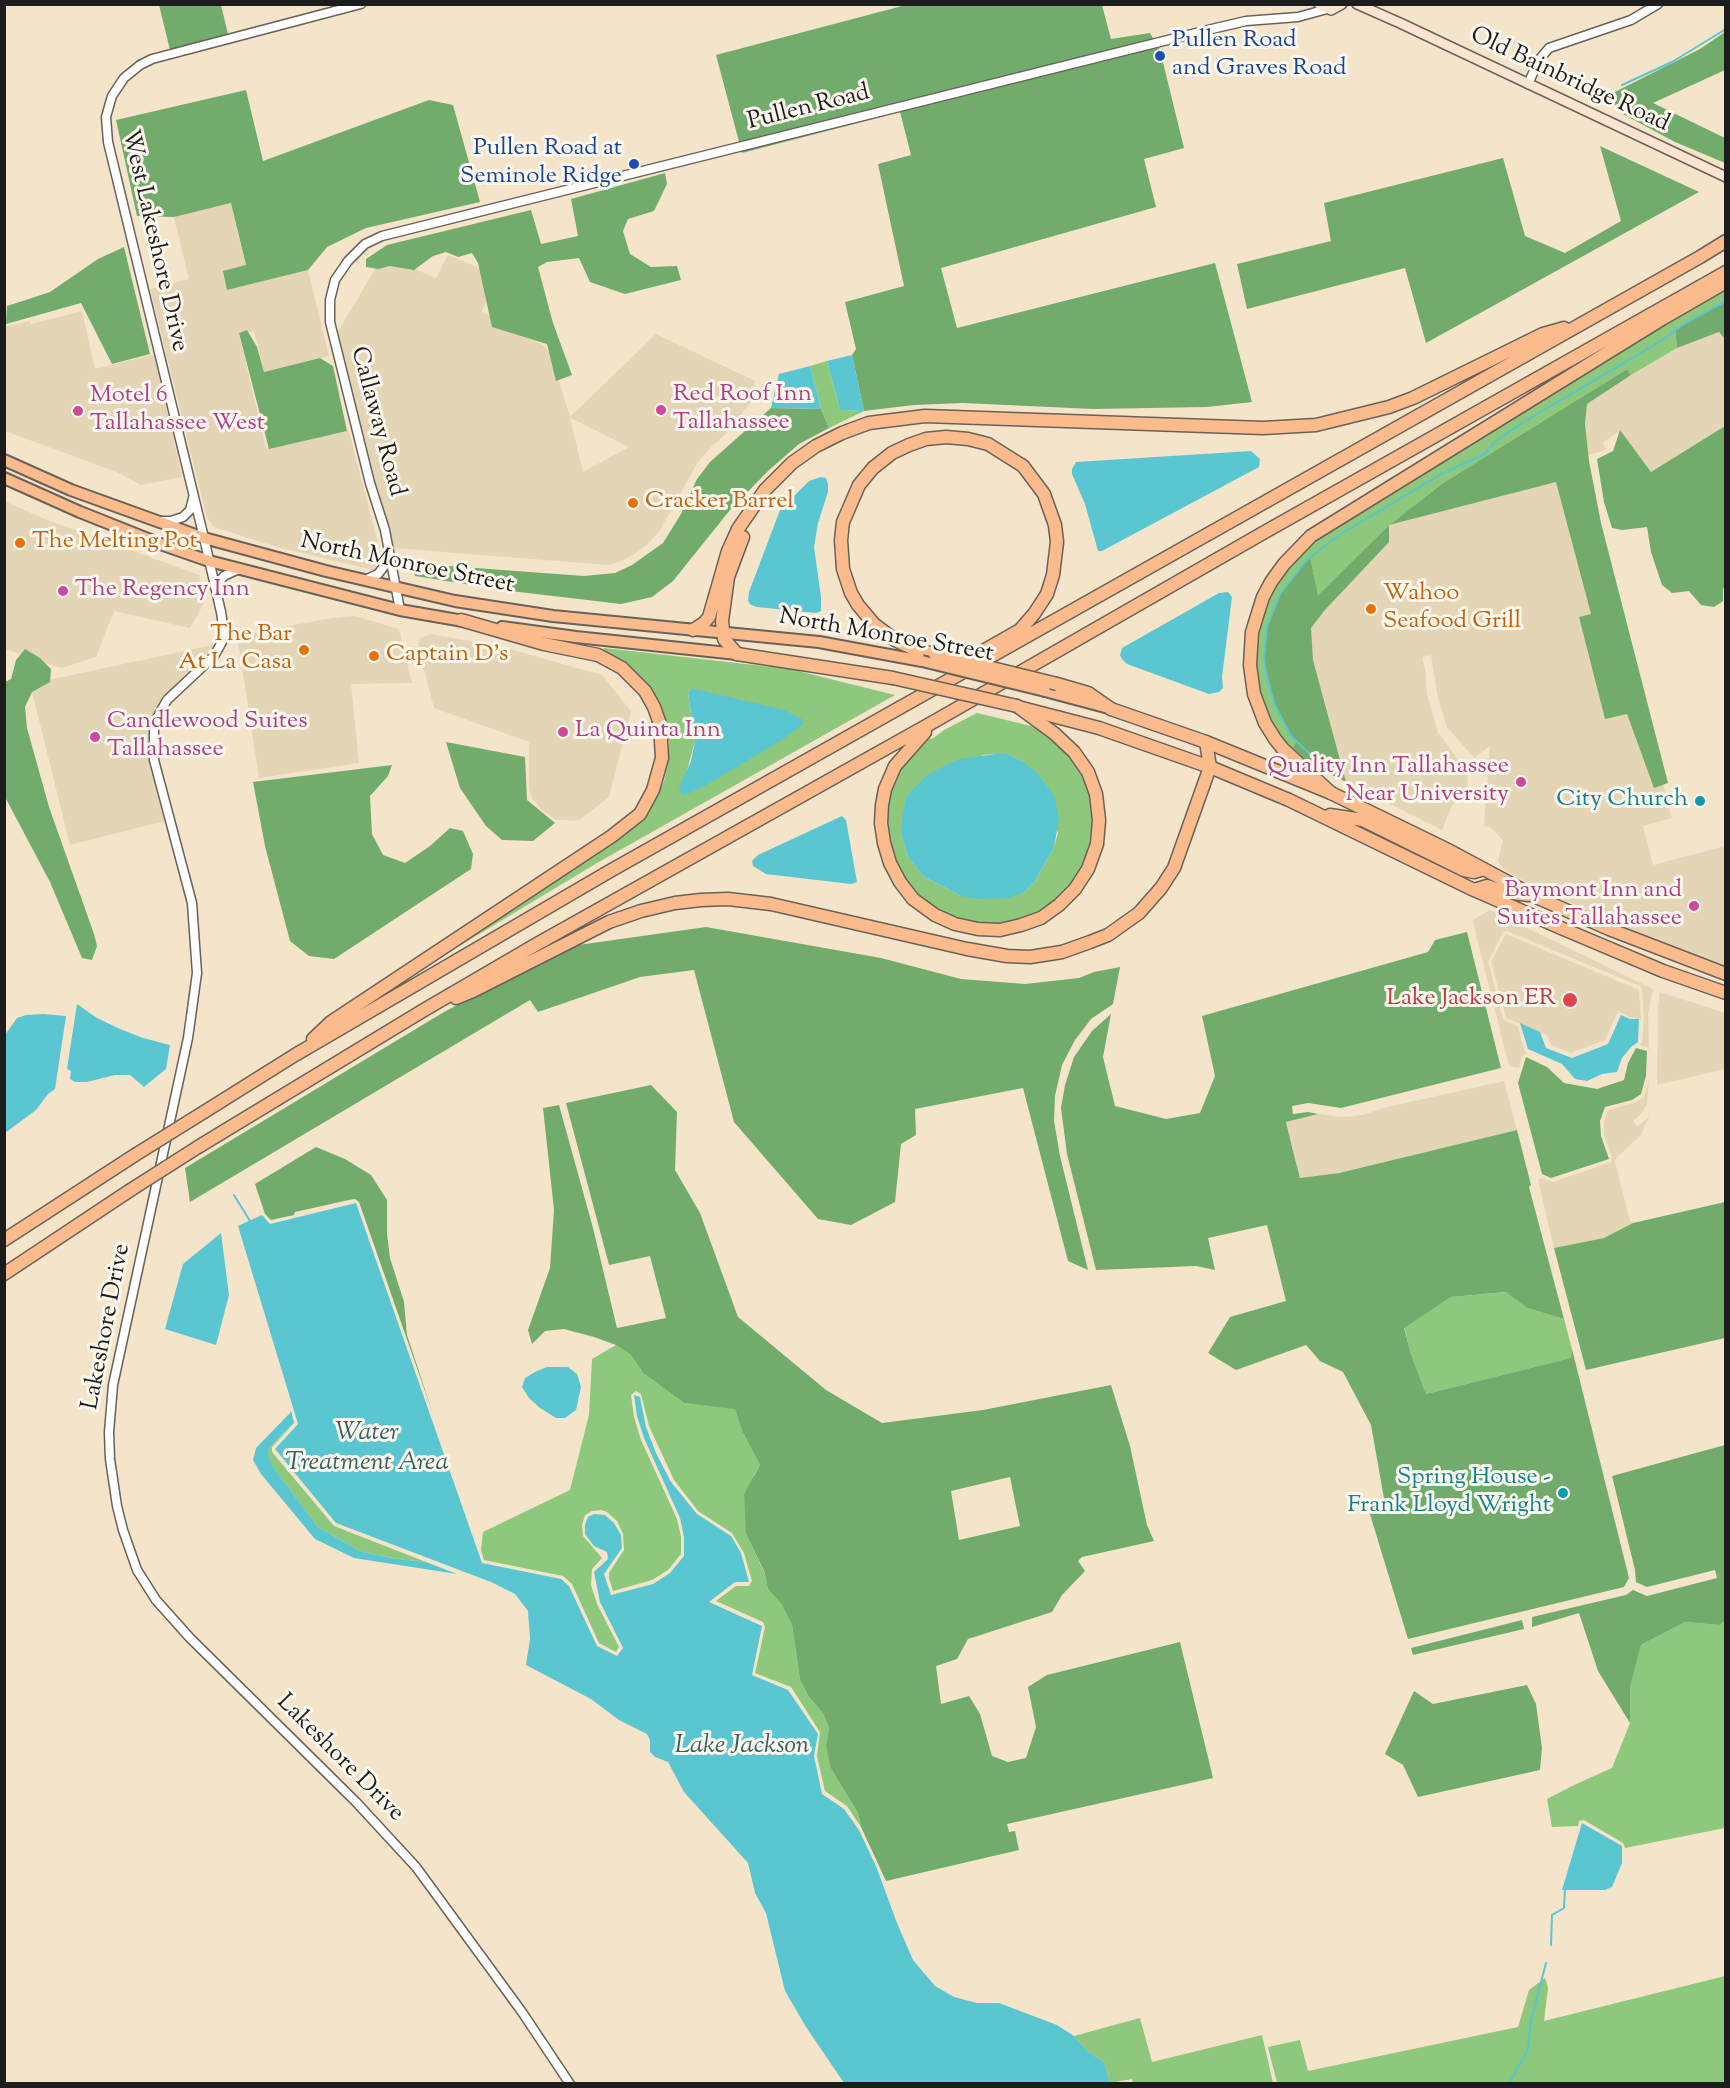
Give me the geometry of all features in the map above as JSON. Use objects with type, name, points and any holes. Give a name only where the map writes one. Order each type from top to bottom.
[{"type":"highway","points":[[4,1240],[295,1055],[610,871],[1725,241]]},
{"type":"highway","points":[[4,1274],[198,1147],[424,1010],[1725,272]]},
{"type":"highway","points":[[1331,792],[1275,739],[1265,723],[1254,694],[1250,665],[1252,632],[1263,597],[1284,564],[1311,536],[1725,282]]},
{"type":"highway","points":[[693,630],[710,617],[728,551],[752,507],[765,490],[792,463],[816,446],[869,423],[925,416],[1263,428],[1316,425],[1405,401],[1543,334],[1585,322]]},
{"type":"highway","points":[[896,710],[910,693],[1020,630],[1047,594],[1053,575],[1057,542],[1055,525],[1044,494],[1023,466],[988,444],[968,438],[946,437],[926,439],[892,453],[873,468],[859,485],[846,512],[841,540],[843,569],[858,605],[874,624],[890,637],[914,649],[935,654],[1057,684],[1088,693],[1112,709]]},
{"type":"highway","points":[[737,654],[726,643],[722,633],[723,606],[727,584],[752,507]]},
{"type":"highway","points":[[295,1055],[331,1022],[622,829],[640,814],[654,790],[662,758],[660,724],[645,691],[622,668],[598,655],[544,644],[461,620]]},
{"type":"highway","name":"North Monroe Street","points":[[737,654],[893,678],[1017,706],[1099,728],[1210,767],[1317,813],[1474,890],[1594,943],[1725,993]]},
{"type":"highway","points":[[935,721],[895,766],[885,789],[881,823],[890,863],[900,882],[913,898],[935,915],[954,924],[978,929],[1000,930],[1041,918],[1075,889],[1088,868],[1094,852],[1100,820],[1096,794],[1088,772],[1074,752],[1055,734],[1017,706]]},
{"type":"highway","name":"North Monroe Street","points":[[1112,709],[1206,742],[1331,792],[1536,897],[1609,929],[1725,974]]},
{"type":"highway","points":[[424,1010],[473,991],[609,922],[652,908],[701,900],[728,899],[771,904],[967,950],[1007,956],[1030,957],[1062,952],[1108,935],[1126,924],[1161,888],[1174,866],[1210,767],[1206,742]]},
{"type":"highway","points":[[1317,813],[1363,820],[1464,870],[1474,872],[1484,869]]},
{"type":"highway","points":[[1474,890],[1487,886],[1504,892],[1536,897]]},
{"type":"main road","name":"Old Bainbridge Road","points":[[1323,7],[1334,9],[1341,5],[1360,6],[1400,22],[1725,177]]},
{"type":"main road","name":"North Monroe Street","points":[[4,460],[71,490],[204,538],[454,601],[553,616],[819,642],[922,661],[1112,709]]},
{"type":"main road","name":"North Monroe Street","points":[[4,478],[163,545],[209,561],[400,610],[576,638],[737,654]]},
{"type":"main road","points":[[62,504],[71,490]]},
{"type":"street","name":"West Lakeshore Drive","points":[[209,561],[108,142],[106,117],[108,106],[117,86],[127,74],[152,59],[361,4]]},
{"type":"street","points":[[1298,17],[1307,12],[1313,4]]},
{"type":"street","points":[[1528,84],[1539,60],[1550,48],[1631,20],[1658,4]]},
{"type":"street","name":"Pullen Road","points":[[342,269],[359,248],[382,236],[1234,23],[1298,17],[1323,7]]},
{"type":"street","name":"Callaway Road","points":[[342,269],[332,288],[330,322],[359,443],[385,530],[400,610]]},
{"type":"street","points":[[153,520],[171,521],[183,517],[190,510],[193,495]]},
{"type":"street","points":[[365,580],[378,574],[390,559]]},
{"type":"street","name":"Lakeshore Drive","points":[[209,561],[223,625],[222,642],[214,656],[167,700],[156,720],[152,739],[153,760],[192,903],[197,973],[188,1038],[113,1385],[109,1432],[110,1459],[117,1506],[132,1557],[156,1600],[190,1638],[356,1802],[416,1867],[522,2012],[570,2084]]},
{"type":"street","points":[[215,587],[224,576],[239,569]]},
{"type":"shaded area","points":[[231,203],[246,266],[227,290],[308,270],[329,356],[264,372],[254,331],[239,334],[266,448],[349,431],[378,543],[379,561],[374,570],[277,547],[214,527],[207,518],[150,289],[189,279],[174,217]]},
{"type":"shaded area","points":[[448,255],[497,275],[482,312],[544,346],[551,355],[570,417],[656,334],[755,381],[751,402],[726,434],[698,462],[660,530],[648,544],[622,561],[608,565],[393,548],[379,494],[374,485],[336,335],[383,256],[436,278]],"holes":[[[570,418],[629,447],[583,472]]]},
{"type":"shaded area","points":[[82,311],[95,369],[155,354],[182,477],[141,485],[119,473],[5,431],[5,327],[30,321],[31,324]]},
{"type":"shaded area","points":[[1719,332],[1725,339],[1725,426],[1651,473],[1620,431],[1602,443],[1607,450],[1588,455],[1585,424],[1587,404],[1677,348]]},
{"type":"shaded area","points":[[1557,481],[1591,614],[1580,618],[1605,718],[1644,710],[1672,818],[1643,826],[1653,865],[1725,846],[1725,966],[1672,947],[1535,887],[1501,866],[1498,861],[1503,840],[1490,827],[1484,826],[1490,746],[1474,758],[1447,727],[1438,698],[1431,655],[1422,657],[1427,694],[1438,732],[1468,774],[1467,795],[1452,805],[1442,830],[1346,782],[1313,660],[1310,628],[1318,595],[1389,525]]},
{"type":"shaded area","name":"The Regency Inn","points":[[4,501],[45,519],[199,575],[205,601],[190,628],[114,611],[96,657],[61,668],[5,649]]},
{"type":"shaded area","points":[[355,616],[399,629],[412,683],[351,684],[359,763],[259,778],[237,635]]},
{"type":"shaded area","name":"La Quinta Inn","points":[[431,634],[499,646],[602,675],[631,711],[609,797],[578,821],[555,819],[542,810],[532,798],[529,789],[529,742],[434,708],[418,647],[420,638]]},
{"type":"shaded area","name":"Candlewood Suites Tallahassee","points":[[217,644],[161,699],[148,728],[149,765],[165,821],[70,845],[30,684]]},
{"type":"shaded area","points":[[1490,910],[1653,989],[1648,1014],[1649,1050],[1639,1045],[1642,1042],[1644,1019],[1640,986],[1507,931],[1503,932],[1488,962],[1503,1019],[1518,1027],[1524,1050],[1527,1053],[1523,1055],[1519,1068],[1509,1066],[1473,920]]},
{"type":"shaded area","name":"Lake Jackson ER","points":[[1506,934],[1639,990],[1641,1020],[1618,1011],[1605,1040],[1571,1053],[1551,1045],[1548,1036],[1506,1018],[1491,961]]},
{"type":"shaded area","points":[[1660,992],[1725,1013],[1725,1069],[1657,1085]]},
{"type":"shaded area","points":[[1649,1080],[1647,1104],[1633,1121],[1638,1127],[1650,1115],[1640,1136],[1616,1158],[1615,1162],[1630,1221],[1633,1223],[1605,1238],[1554,1248],[1538,1180],[1541,1178],[1553,1182],[1611,1162],[1612,1157],[1604,1135],[1604,1122],[1608,1110],[1643,1098]]},
{"type":"shaded area","points":[[1504,1081],[1517,1130],[1339,1173],[1300,1178],[1286,1122],[1318,1114],[1342,1117],[1363,1115],[1387,1107]]},
{"type":"green space","points":[[159,5],[221,5],[228,34],[170,50]]},
{"type":"green space","points":[[906,5],[1102,5],[1111,39],[1150,33],[1160,50],[1184,148],[1144,159],[1156,207],[941,268],[957,328],[1215,263],[1252,402],[1207,407],[1093,409],[963,403],[914,405],[864,411],[852,355],[856,349],[845,302],[904,286],[878,164],[911,155],[900,112],[742,153],[716,55]]},
{"type":"green space","points":[[1725,32],[1725,70],[1653,103],[1725,138],[1725,163],[1675,142],[1621,113],[1607,96],[1700,49]]},
{"type":"green space","points":[[246,90],[263,161],[429,100],[453,105],[480,202],[366,228],[327,247],[308,270],[227,290],[223,271],[246,265],[231,203],[174,217],[137,216],[116,120]]},
{"type":"green space","points":[[1600,146],[1699,192],[1426,343],[1405,268],[1247,309],[1237,264],[1331,241],[1324,203],[1503,158],[1525,236],[1565,253],[1621,221]]},
{"type":"green space","points":[[665,173],[667,184],[654,211],[628,219],[623,231],[630,254],[651,267],[677,266],[681,280],[625,294],[590,282],[579,258],[547,262],[538,267],[553,323],[572,375],[556,381],[547,344],[492,327],[478,263],[472,253],[458,257],[446,252],[433,256],[414,270],[390,266],[378,269],[366,267],[366,259],[387,245],[531,210],[541,244],[578,236],[571,199]]},
{"type":"green space","points":[[124,247],[150,354],[112,364],[81,303],[6,324],[7,306],[50,292],[98,259]]},
{"type":"green space","points":[[1725,289],[1725,302],[1675,329],[1677,348],[1631,375],[1627,369],[1443,483],[1389,525],[1318,595],[1310,557],[1291,736],[1297,742],[1292,750],[1284,746],[1263,711],[1252,655],[1266,597],[1302,549],[1613,351]]},
{"type":"green space","points":[[1725,302],[1725,339],[1719,332],[1677,348],[1675,329]]},
{"type":"green space","points":[[247,330],[257,347],[264,372],[320,358],[333,366],[347,431],[269,449],[239,333]]},
{"type":"green space","points":[[827,361],[840,410],[864,411],[829,428],[821,409],[810,366]]},
{"type":"green space","points":[[1627,369],[1631,375],[1587,404],[1585,424],[1589,461],[1601,523],[1668,783],[1654,788],[1627,714],[1605,719],[1579,617],[1591,614],[1556,482],[1389,525],[1443,483]]},
{"type":"green space","points":[[771,408],[821,409],[829,428],[799,444],[769,470],[730,510],[673,581],[652,597],[621,604],[502,590],[415,576],[413,567],[422,564],[584,576],[615,573],[632,565],[663,543],[681,514],[697,479],[710,462]]},
{"type":"green space","points":[[1725,426],[1725,589],[1723,588],[1723,601],[1714,607],[1701,605],[1689,591],[1672,593],[1662,585],[1651,552],[1647,527],[1622,530],[1612,528],[1604,502],[1597,459],[1613,451],[1620,430],[1651,472]]},
{"type":"green space","points":[[1389,525],[1389,542],[1311,628],[1313,660],[1346,782],[1310,764],[1293,748],[1297,741],[1291,736],[1275,705],[1264,659],[1267,627],[1280,594],[1310,556],[1318,595]]},
{"type":"green space","points":[[604,648],[790,669],[895,695],[597,863],[421,969],[620,835],[623,836],[640,822],[658,796],[668,763],[669,743],[665,720],[612,657],[603,650]],"holes":[[[691,689],[695,689],[703,787],[686,774],[695,741],[688,693]]]},
{"type":"green space","points":[[25,649],[40,658],[51,669],[50,682],[32,692],[25,707],[27,728],[49,807],[94,934],[97,946],[92,960],[82,958],[50,882],[5,797],[5,682],[11,679],[16,660]]},
{"type":"green space","points":[[977,713],[1031,726],[1051,737],[1069,754],[1082,773],[1093,808],[1093,833],[1089,854],[1079,874],[1063,895],[1039,912],[1007,923],[978,924],[949,918],[920,899],[900,875],[886,835],[889,793],[900,768],[919,744],[929,738],[932,739]],"holes":[[[1008,754],[1022,761],[1058,833],[1054,847],[1035,881],[1024,892],[961,896],[923,876],[908,857],[901,833],[983,755]]]},
{"type":"green space","points":[[446,742],[525,757],[527,800],[555,823],[533,841],[502,840],[486,826],[460,788]]},
{"type":"green space","points":[[392,765],[388,776],[370,796],[372,834],[383,855],[405,863],[430,846],[450,828],[463,831],[473,854],[471,869],[334,959],[309,956],[290,941],[265,846],[253,782]]},
{"type":"green space","points":[[706,927],[881,958],[961,979],[1025,984],[1079,978],[1094,972],[1120,967],[1113,1004],[1091,1019],[1075,1040],[1062,1065],[1055,1096],[1054,1121],[1060,1156],[1088,1270],[1068,1261],[1023,1088],[915,1109],[916,1135],[901,1144],[895,1202],[851,1225],[818,1219],[734,1122],[694,970],[640,977],[538,1012],[530,1000],[190,1202],[185,1168],[444,1012],[571,946]]},
{"type":"green space","points":[[1467,932],[1501,1068],[1341,1108],[1308,1103],[1292,1106],[1293,1114],[1308,1112],[1318,1114],[1286,1122],[1292,1147],[1300,1178],[1339,1173],[1517,1130],[1531,1185],[1529,1187],[1564,1319],[1527,1308],[1506,1292],[1451,1297],[1404,1328],[1426,1394],[1571,1358],[1572,1349],[1629,1578],[1624,1587],[1408,1639],[1369,1511],[1385,1504],[1371,1425],[1343,1372],[1320,1361],[1306,1345],[1236,1370],[1208,1353],[1230,1317],[1286,1301],[1267,1225],[1208,1238],[1215,1270],[1196,1266],[1096,1270],[1067,1154],[1061,1108],[1065,1085],[1074,1057],[1092,1031],[1111,1014],[1103,1057],[1115,1106],[1166,1119],[1200,1113],[1215,1076],[1202,1016],[1428,952],[1435,940]]},
{"type":"green space","points":[[1636,1048],[1647,1051],[1646,1076],[1641,1094],[1632,1100],[1605,1107],[1600,1121],[1601,1136],[1609,1159],[1551,1178],[1542,1174],[1518,1083],[1526,1057],[1547,1067],[1564,1083],[1597,1089],[1624,1080],[1628,1063]]},
{"type":"green space","points":[[651,1085],[677,1112],[675,1170],[700,1213],[738,1317],[826,1390],[882,1423],[983,1410],[1111,1385],[1130,1446],[1147,1525],[1154,1541],[1082,1557],[1078,1561],[1085,1571],[1062,1595],[1052,1612],[968,1639],[957,1659],[936,1666],[941,1704],[969,1696],[980,1714],[992,1756],[1008,1762],[1026,1758],[1036,1727],[1028,1687],[1047,1675],[1180,1642],[1213,1778],[1007,1824],[1009,1832],[1015,1831],[1019,1850],[886,1881],[861,1827],[858,1813],[830,1767],[826,1746],[829,1728],[823,1713],[809,1697],[800,1680],[792,1625],[782,1605],[768,1589],[764,1571],[746,1534],[744,1494],[760,1465],[742,1431],[735,1409],[684,1403],[643,1373],[631,1355],[616,1345],[594,1337],[564,1329],[545,1331],[532,1344],[528,1330],[550,1268],[554,1210],[543,1108],[559,1105],[593,1228],[617,1328],[666,1318],[650,1256],[609,1265],[566,1103]],"holes":[[[1010,1477],[1020,1526],[959,1540],[951,1491]]]},
{"type":"green space","points":[[316,1147],[345,1159],[371,1175],[387,1200],[390,1258],[404,1302],[407,1335],[433,1414],[359,1202],[355,1199],[349,1200],[271,1220],[265,1214],[255,1184]]},
{"type":"green space","points":[[1725,1202],[1725,1338],[1586,1370],[1554,1248],[1604,1238],[1633,1223]]},
{"type":"green space","points":[[1507,1292],[1527,1308],[1564,1319],[1572,1349],[1572,1358],[1426,1394],[1404,1327],[1451,1297]]},
{"type":"green space","points":[[616,1345],[631,1355],[643,1373],[684,1403],[735,1408],[742,1431],[760,1465],[754,1475],[746,1534],[764,1572],[768,1589],[782,1605],[792,1625],[800,1680],[809,1697],[823,1713],[829,1728],[826,1746],[830,1767],[858,1813],[861,1827],[847,1806],[825,1791],[817,1756],[820,1732],[791,1687],[755,1673],[765,1627],[763,1622],[716,1601],[736,1586],[749,1586],[752,1581],[744,1553],[732,1533],[698,1511],[674,1480],[649,1426],[641,1394],[636,1391],[631,1395],[634,1417],[641,1440],[677,1519],[681,1537],[681,1554],[668,1570],[652,1580],[613,1591],[609,1573],[624,1550],[623,1534],[617,1521],[607,1512],[592,1511],[585,1515],[582,1525],[583,1536],[602,1558],[592,1569],[591,1585],[597,1604],[619,1647],[616,1652],[599,1643],[572,1584],[563,1576],[484,1560],[481,1550],[483,1532],[570,1490],[589,1415],[592,1359]]},
{"type":"green space","points":[[290,1428],[272,1447],[272,1452],[334,1526],[426,1562],[362,1552],[318,1527],[267,1456],[269,1448]]},
{"type":"green space","points":[[1725,1445],[1725,1621],[1719,1625],[1685,1622],[1641,1645],[1630,1686],[1630,1723],[1598,1671],[1579,1613],[1532,1627],[1532,1617],[1626,1595],[1633,1590],[1647,1596],[1717,1578],[1715,1570],[1647,1587],[1636,1582],[1612,1476]]},
{"type":"green space","points":[[1522,1620],[1524,1629],[1413,1655],[1411,1648]]},
{"type":"green space","points":[[1725,1621],[1725,1828],[1625,1848],[1623,1843],[1584,1820],[1579,1821],[1578,1826],[1552,1827],[1547,1799],[1612,1768],[1630,1723],[1629,1686],[1641,1645],[1685,1622],[1719,1625]]},
{"type":"green space","points":[[1527,1685],[1536,1704],[1542,1748],[1540,1770],[1418,1797],[1403,1765],[1385,1754],[1414,1691],[1433,1704]]},
{"type":"green space","points":[[1725,1976],[1725,2083],[1277,2083],[1268,2047],[1300,2040],[1308,2071],[1518,2027],[1529,1990],[1545,1978],[1548,1988],[1544,2021]]},
{"type":"green space","points":[[1140,2018],[1152,2062],[1262,2035],[1273,2083],[1133,2084],[1132,2079],[1110,2083],[1104,2062],[1087,2051],[1074,2036]]},
{"type":"water","points":[[852,355],[864,411],[840,410],[827,361]]},
{"type":"water","points":[[810,366],[821,409],[771,408],[779,374]]},
{"type":"water","points":[[1251,451],[1260,459],[1259,467],[1102,551],[1098,551],[1085,504],[1072,474],[1076,462]]},
{"type":"water","points":[[821,477],[826,478],[828,492],[818,523],[814,547],[821,611],[816,613],[751,605],[748,601],[749,592],[780,510],[809,481]]},
{"type":"water","points":[[1228,592],[1232,597],[1222,677],[1223,688],[1219,692],[1209,694],[1127,664],[1122,659],[1120,655],[1122,648],[1219,593]]},
{"type":"water","points":[[691,689],[784,710],[802,719],[803,724],[782,740],[703,787],[685,795],[681,794],[679,788],[691,761],[695,741],[688,693]]},
{"type":"water","points":[[1008,754],[1022,761],[1036,772],[1054,795],[1059,819],[1054,847],[1035,881],[1024,892],[1009,898],[979,899],[961,896],[923,876],[908,857],[901,833],[907,796],[925,777],[938,769],[960,759]]},
{"type":"water","points":[[842,816],[846,820],[857,882],[851,884],[766,874],[753,866],[752,861],[758,855]]},
{"type":"water","points":[[77,1004],[97,1018],[120,1029],[170,1045],[166,1069],[144,1087],[130,1075],[115,1075],[87,1082],[75,1082],[70,1079],[71,1071],[67,1069]]},
{"type":"water","points":[[43,1014],[66,1016],[55,1089],[48,1094],[36,1110],[5,1133],[5,1035],[17,1018]]},
{"type":"water","points":[[1621,1015],[1630,1019],[1639,1019],[1638,1042],[1622,1058],[1617,1072],[1602,1074],[1587,1081],[1575,1079],[1562,1064],[1528,1049],[1520,1023],[1540,1032],[1546,1048],[1572,1058],[1608,1044]]},
{"type":"water","name":"Lake Jackson","points":[[356,1203],[482,1563],[561,1579],[569,1586],[597,1646],[617,1656],[623,1648],[600,1602],[594,1572],[608,1559],[607,1552],[594,1546],[585,1534],[588,1517],[594,1514],[605,1515],[614,1523],[621,1535],[622,1548],[604,1574],[611,1595],[653,1584],[670,1573],[684,1556],[684,1537],[680,1518],[644,1438],[637,1416],[634,1395],[640,1397],[646,1427],[671,1482],[697,1514],[731,1536],[741,1553],[749,1582],[735,1582],[709,1602],[762,1626],[752,1675],[788,1690],[818,1734],[814,1756],[822,1794],[844,1809],[859,1830],[876,1866],[913,1960],[935,1986],[954,1997],[977,2003],[999,2003],[1057,2025],[1074,2036],[1087,2051],[1104,2062],[1110,2083],[844,2083],[785,1991],[766,1913],[755,1893],[748,1863],[684,1792],[668,1762],[655,1757],[650,1752],[650,1740],[647,1734],[619,1720],[591,1699],[526,1665],[530,1639],[528,1611],[515,1594],[491,1582],[336,1523],[275,1449],[298,1424],[238,1226],[262,1215],[270,1224]]},
{"type":"water","points":[[221,1233],[229,1295],[216,1345],[165,1329],[183,1264]]},
{"type":"water","points":[[547,1367],[568,1367],[577,1374],[581,1387],[576,1410],[565,1418],[556,1418],[540,1408],[529,1398],[522,1387],[525,1378]]},
{"type":"water","points":[[291,1410],[294,1423],[269,1448],[268,1456],[273,1467],[318,1527],[362,1552],[426,1562],[457,1574],[354,1558],[315,1539],[261,1474],[253,1460],[256,1448]]},
{"type":"water","points":[[1582,1823],[1622,1846],[1622,1863],[1612,1887],[1605,1890],[1562,1890]]},
{"type":"waterway","points":[[1622,85],[1672,62],[1726,29]]},
{"type":"waterway","points":[[1319,763],[1291,736],[1275,705],[1264,659],[1267,627],[1280,594],[1307,560],[1339,535],[1443,473],[1483,455],[1496,441],[1522,423],[1661,341],[1684,324],[1726,301]]},
{"type":"waterway","points":[[234,1195],[250,1221]]},
{"type":"waterway","points":[[1551,1945],[1552,1915],[1564,1908],[1565,1889]]},
{"type":"waterway","points":[[1509,2084],[1528,2049],[1530,2025],[1546,1963]]},
{"type":"place","name":"Pullen Road and Graves Road","points":[[1160,56]]},
{"type":"place","name":"Pullen Road at Seminole Ridge","points":[[634,164]]},
{"type":"place","name":"Red Roof Inn Tallahassee","points":[[661,410]]},
{"type":"place","name":"Motel 6 Tallahassee West","points":[[78,411]]},
{"type":"place","name":"Cracker Barrel","points":[[633,503]]},
{"type":"place","name":"The Melting Pot","points":[[20,543]]},
{"type":"place","name":"The Regency Inn","points":[[63,591]]},
{"type":"place","name":"Wahoo Seafood Grill","points":[[1371,609]]},
{"type":"place","name":"The Bar At La Casa","points":[[304,650]]},
{"type":"place","name":"Captain D's","points":[[374,656]]},
{"type":"place","name":"La Quinta Inn","points":[[563,732]]},
{"type":"place","name":"Candlewood Suites Tallahassee","points":[[95,737]]},
{"type":"place","name":"Quality Inn Tallahassee Near University","points":[[1521,782]]},
{"type":"place","name":"City Church","points":[[1700,801]]},
{"type":"place","name":"Baymont Inn and Suites Tallahassee","points":[[1694,906]]},
{"type":"place","name":"Lake Jackson ER","points":[[1570,1000]]},
{"type":"place","name":"Spring House - Frank Lloyd Wright","points":[[1563,1493]]},
{"type":"water label","name":"Water Treatment Area","points":[[367,1450]]}]
